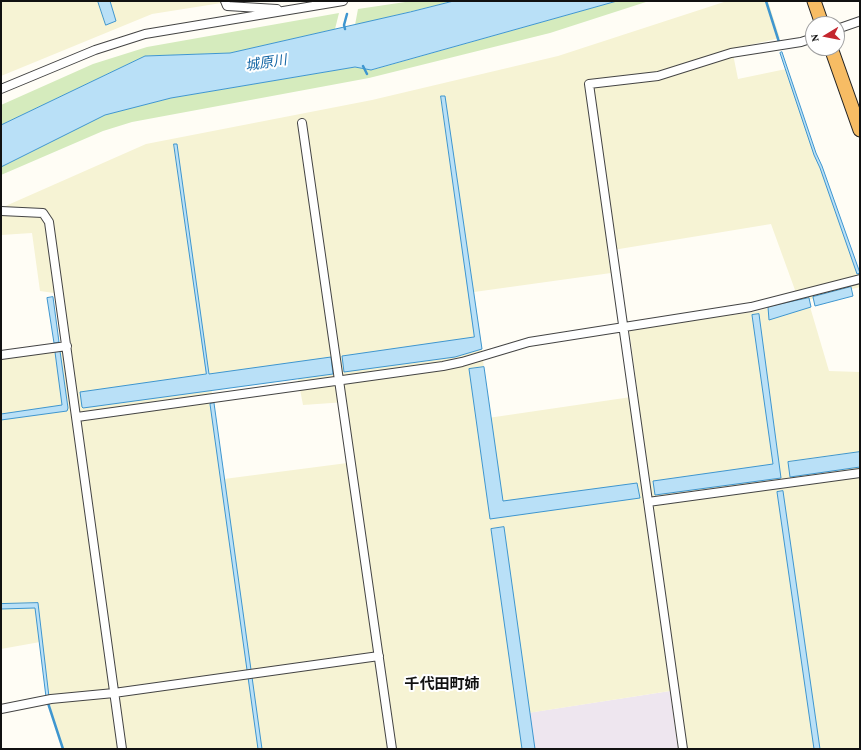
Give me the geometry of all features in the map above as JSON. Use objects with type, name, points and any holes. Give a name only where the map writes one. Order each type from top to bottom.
[{"type":"highway","points":[[814,1],[819,16]]},
{"type":"highway","points":[[834,56],[860,130]]},
{"type":"street","points":[[226,1],[227,6],[294,10]]},
{"type":"street","points":[[1,89],[95,50],[145,34],[343,1]]},
{"type":"street","points":[[845,26],[860,21]]},
{"type":"street","points":[[683,749],[589,84],[658,76],[731,54],[805,41]]},
{"type":"street","points":[[302,123],[392,749]]},
{"type":"street","points":[[1,211],[43,213],[49,222],[122,749]]},
{"type":"street","points":[[77,417],[449,365],[528,342],[751,307],[860,279]]},
{"type":"street","points":[[1,355],[67,346]]},
{"type":"street","points":[[648,502],[860,473]]},
{"type":"street","points":[[1,709],[51,700],[114,693],[379,656]]},
{"type":"shaded area","points":[[1,1],[234,1],[152,14],[1,76]]},
{"type":"shaded area","points":[[727,1],[768,1],[780,38],[732,49],[738,79],[786,69],[860,276],[860,287],[808,300],[829,371],[860,372],[860,749],[678,749],[670,691],[528,713],[533,749],[63,749],[49,702],[40,642],[1,649],[1,357],[63,348],[54,293],[40,291],[32,233],[1,235],[1,208],[146,144],[372,100],[558,56]],"holes":[[[771,224],[799,301],[753,312],[629,329],[638,396],[488,418],[482,347],[474,292],[611,273],[607,251]],[[297,374],[303,405],[346,402],[355,462],[224,479],[211,386]]]},
{"type":"shaded area","points":[[670,691],[678,749],[533,749],[527,713]]},
{"type":"green space","points":[[412,1],[454,1],[355,25],[358,9]]},
{"type":"green space","points":[[617,1],[649,1],[550,33],[369,78],[132,122],[103,131],[1,175],[1,167],[104,115],[171,98],[355,67],[372,70]]},
{"type":"green space","points":[[339,13],[335,29],[230,53],[145,56],[1,125],[1,105],[93,64],[147,47]]},
{"type":"water","points":[[98,1],[110,1],[116,21],[106,25]]},
{"type":"water","name":"城原川","points":[[454,1],[617,1],[371,70],[355,67],[171,98],[105,115],[1,167],[1,125],[145,56],[230,53]]},
{"type":"water","points":[[782,52],[816,153],[860,273],[857,274],[820,168],[814,155],[780,53]]},
{"type":"water","points":[[441,96],[445,96],[482,349],[455,357],[344,372],[342,356],[474,337]]},
{"type":"water","points":[[174,144],[177,144],[209,374],[331,357],[333,374],[82,407],[80,392],[206,374]]},
{"type":"water","points":[[851,287],[853,296],[815,306],[813,297]]},
{"type":"water","points":[[53,297],[59,342],[54,343],[47,298]]},
{"type":"water","points":[[809,298],[811,307],[769,320],[768,307]]},
{"type":"water","points":[[759,314],[781,478],[655,495],[653,481],[773,464],[752,315]]},
{"type":"water","points":[[60,351],[68,408],[67,411],[1,420],[1,414],[62,405],[55,352]]},
{"type":"water","points":[[484,367],[503,501],[637,483],[640,498],[490,519],[469,369]]},
{"type":"water","points":[[214,403],[262,749],[258,749],[210,404]]},
{"type":"water","points":[[860,452],[860,467],[790,477],[788,462]]},
{"type":"water","points":[[783,491],[820,749],[814,749],[777,492]]},
{"type":"water","points":[[504,527],[535,749],[522,749],[491,529]]},
{"type":"water","points":[[38,603],[49,697],[46,697],[35,608],[1,609],[1,604]]},
{"type":"waterway","points":[[766,1],[779,42]]},
{"type":"waterway","points":[[345,29],[344,25],[347,14]]},
{"type":"waterway","points":[[363,66],[367,74]]},
{"type":"waterway","points":[[48,703],[63,749]]},
{"type":"district","name":"千代田町姉","points":[[442,684]]}]
